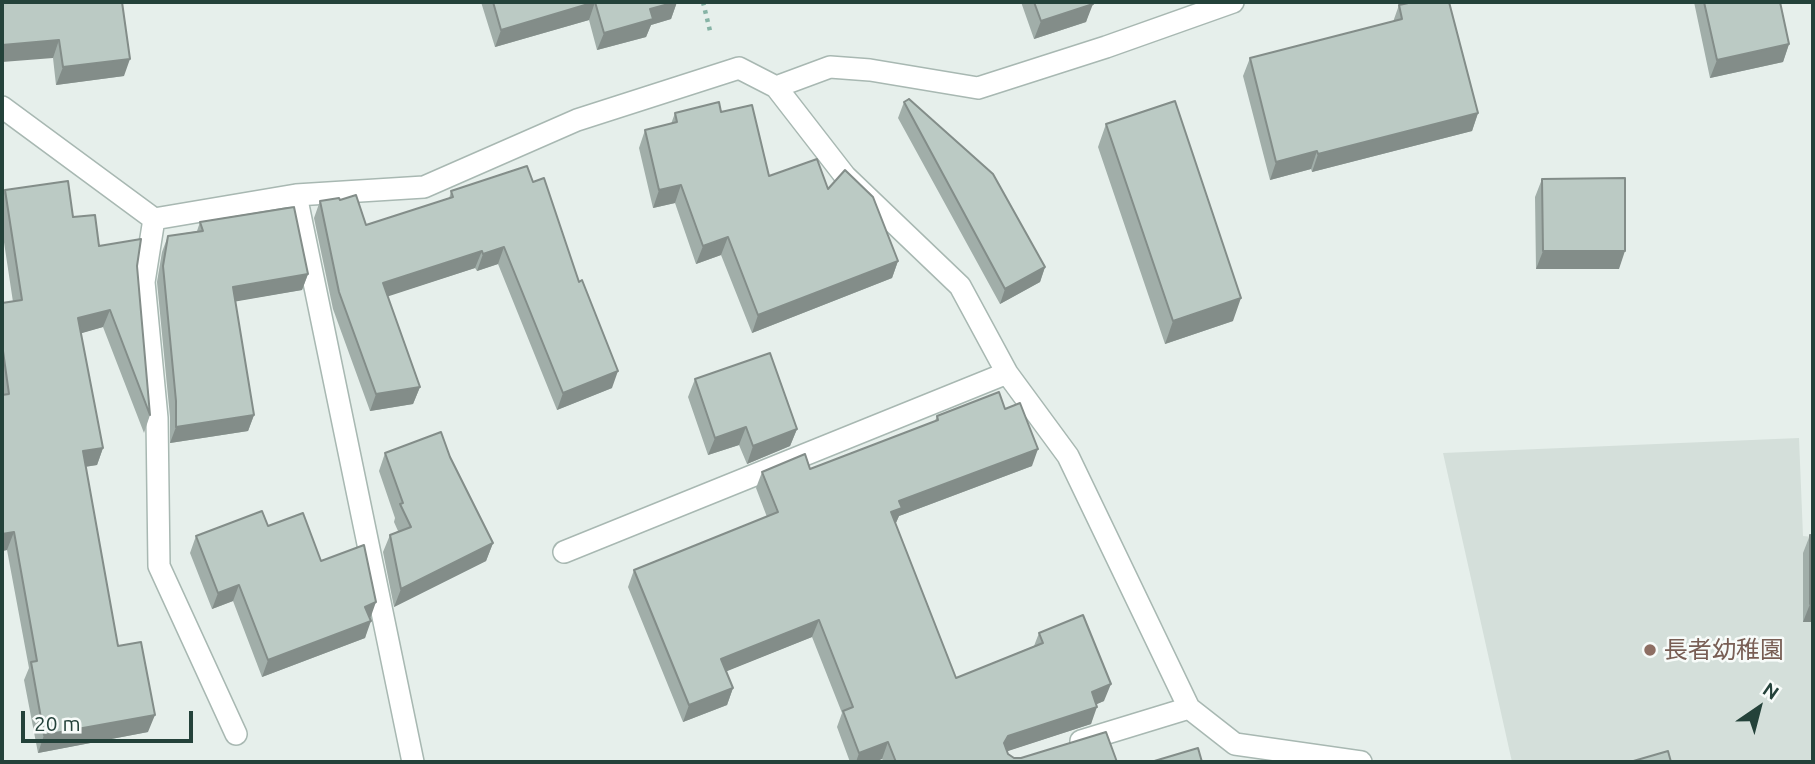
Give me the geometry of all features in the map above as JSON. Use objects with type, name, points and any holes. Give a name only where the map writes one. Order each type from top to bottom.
[{"type":"street","points":[[776,87],[830,67],[870,70],[978,88],[1233,2]]},
{"type":"street","points":[[2,107],[154,219],[296,195],[425,187],[577,120],[738,68],[776,87],[845,176],[960,286],[1007,373],[1068,456],[1189,708],[1236,744],[1362,762]]},
{"type":"street","points":[[296,195],[413,762]]},
{"type":"street","points":[[154,219],[144,282],[157,418],[159,566],[236,734]]},
{"type":"street","points":[[564,552],[1007,373]]},
{"type":"street","points":[[1062,747],[1189,708]]},
{"type":"shaded area","name":"長者幼稚園","points":[[1799,438],[1803,536],[1813,537],[1813,762],[1512,762],[1443,453]]},
{"type":"building","points":[[2,2],[122,2],[130,59],[63,67],[59,40],[2,45]]},
{"type":"building","points":[[493,2],[595,2],[501,30]]},
{"type":"building","points":[[595,2],[676,2],[650,9],[653,19],[604,33]]},
{"type":"building","points":[[1034,2],[1092,2],[1093,4],[1041,21]]},
{"type":"building","points":[[1413,2],[1449,2],[1478,113],[1318,154],[1317,151],[1276,162],[1250,58],[1402,19],[1399,5]]},
{"type":"building","points":[[1704,2],[1780,2],[1789,44],[1717,60]]},
{"type":"building","points":[[909,99],[993,174],[1045,267],[1005,289],[904,102]]},
{"type":"building","points":[[1175,101],[1241,298],[1173,321],[1106,124]]},
{"type":"building","points":[[719,102],[721,112],[752,105],[769,176],[817,159],[828,189],[845,170],[873,197],[898,261],[758,315],[728,237],[703,246],[681,185],[659,190],[645,130],[677,122],[675,113]]},
{"type":"building","points":[[527,166],[533,182],[544,178],[579,282],[582,280],[618,371],[563,393],[504,247],[483,254],[482,251],[383,283],[420,387],[376,394],[339,292],[320,201],[340,200],[356,195],[366,225],[453,197],[451,191]]},
{"type":"building","points":[[1625,178],[1625,251],[1543,251],[1542,179]]},
{"type":"building","points":[[68,181],[73,217],[95,215],[99,246],[141,239],[137,266],[150,415],[110,310],[78,318],[103,448],[83,451],[118,646],[141,642],[155,715],[44,735],[31,662],[37,661],[14,532],[2,534],[2,395],[9,394],[2,344],[2,303],[22,300],[5,190]]},
{"type":"building","points":[[294,207],[308,274],[233,287],[254,415],[176,427],[163,266],[168,236],[203,231],[200,222]]},
{"type":"building","points":[[770,353],[797,429],[753,446],[746,427],[715,438],[695,379]]},
{"type":"building","points":[[999,392],[1005,409],[1020,403],[1038,449],[899,501],[902,508],[891,512],[956,678],[1043,643],[1039,633],[1083,615],[1111,684],[1092,692],[1097,707],[1008,736],[1004,743],[1008,754],[1021,758],[1106,732],[1117,762],[896,762],[888,742],[859,753],[843,711],[853,707],[819,620],[721,659],[733,688],[689,705],[634,570],[778,512],[762,472],[805,454],[810,469],[938,420],[937,416]]},
{"type":"building","points":[[441,432],[450,457],[493,543],[401,589],[390,535],[411,527],[400,504],[403,503],[385,453]]},
{"type":"building","points":[[262,511],[268,526],[303,513],[321,561],[364,545],[376,602],[365,607],[371,621],[268,660],[239,585],[218,593],[196,536]]},
{"type":"building","points":[[1810,535],[1813,536],[1813,604],[1810,604]]},
{"type":"building","points":[[1198,748],[1202,762],[1151,762]]},
{"type":"building","points":[[1668,751],[1671,762],[1630,762]]},
{"type":"place","name":"長者幼稚園","points":[[1650,650]]}]
